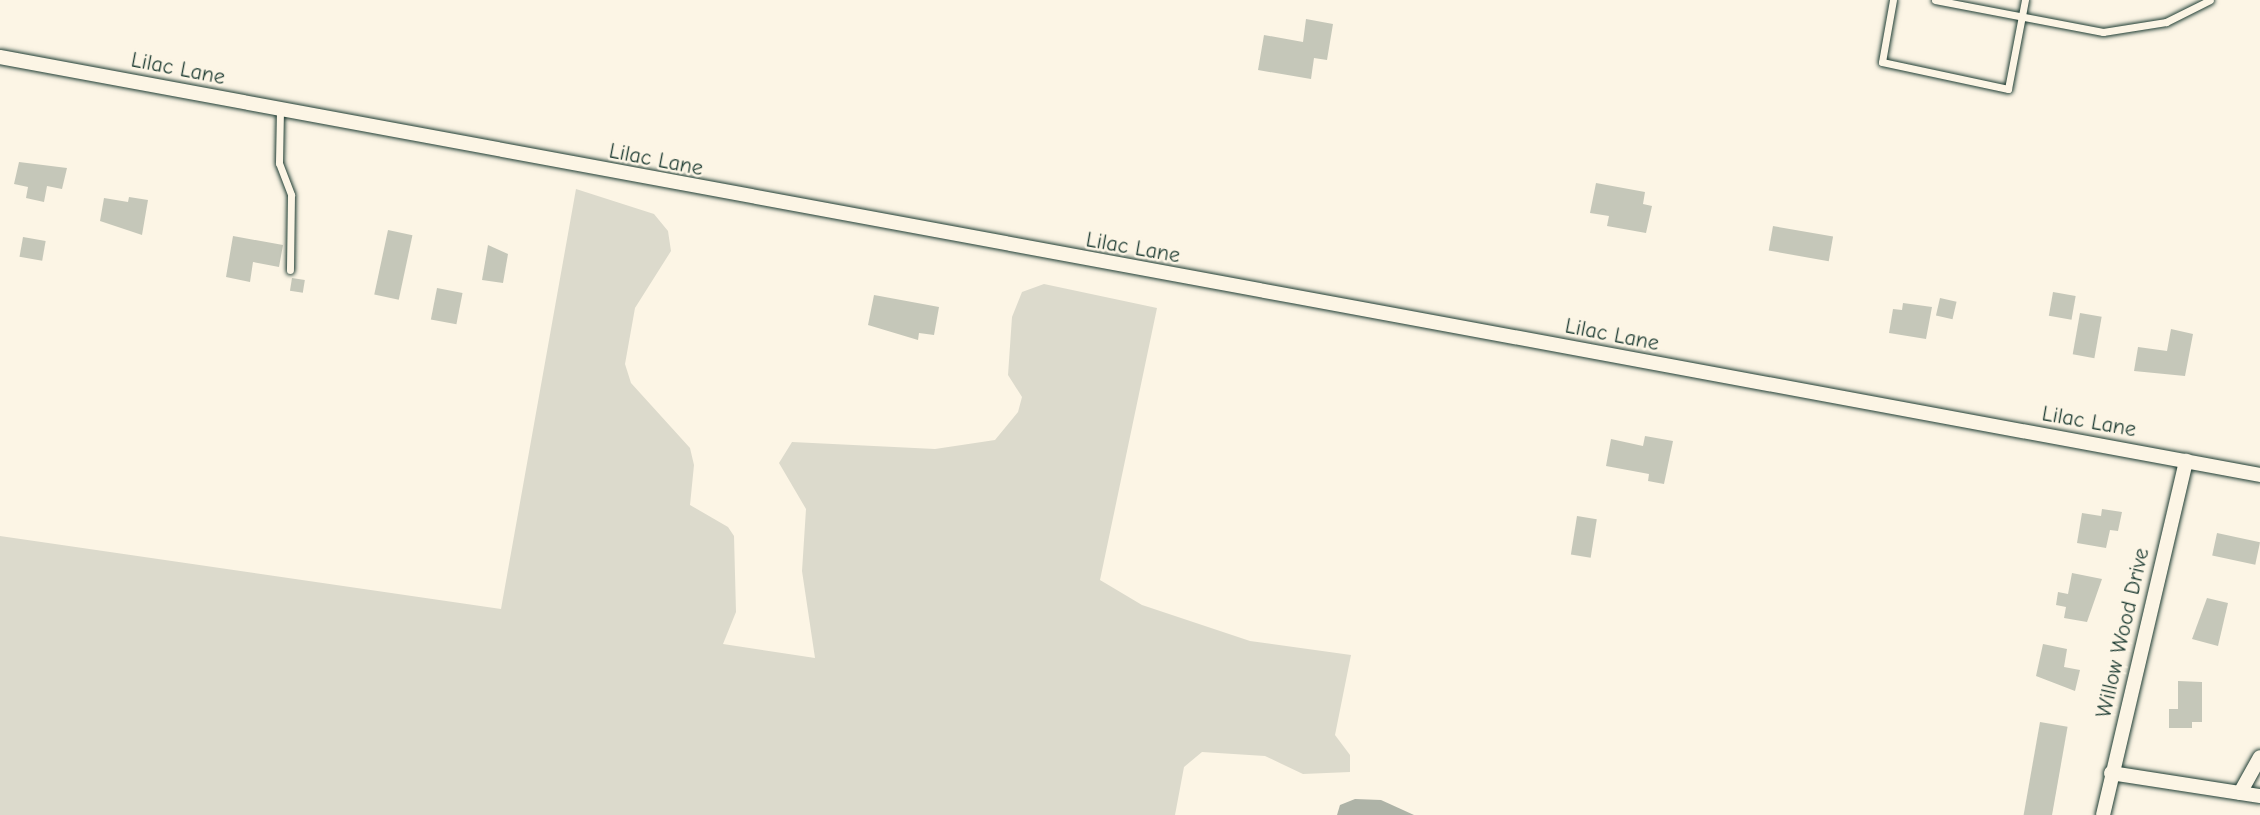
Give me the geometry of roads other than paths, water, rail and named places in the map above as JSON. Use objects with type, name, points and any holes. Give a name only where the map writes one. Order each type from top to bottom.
[{"type":"street","name":"Lilac Lane","points":[[0,57],[2260,475]]},
{"type":"street","name":"Willow Wood Drive","points":[[2103,815],[2186,461]]},
{"type":"street","points":[[2240,793],[2260,757]]},
{"type":"street","points":[[2111,773],[2260,796]]},
{"type":"lane","points":[[1893,0],[1882,62],[2008,89],[2025,0]]},
{"type":"lane","points":[[1935,0],[2103,32],[2166,22],[2210,0]]},
{"type":"lane","points":[[280,110],[279,163],[291,195],[290,270]]}]
